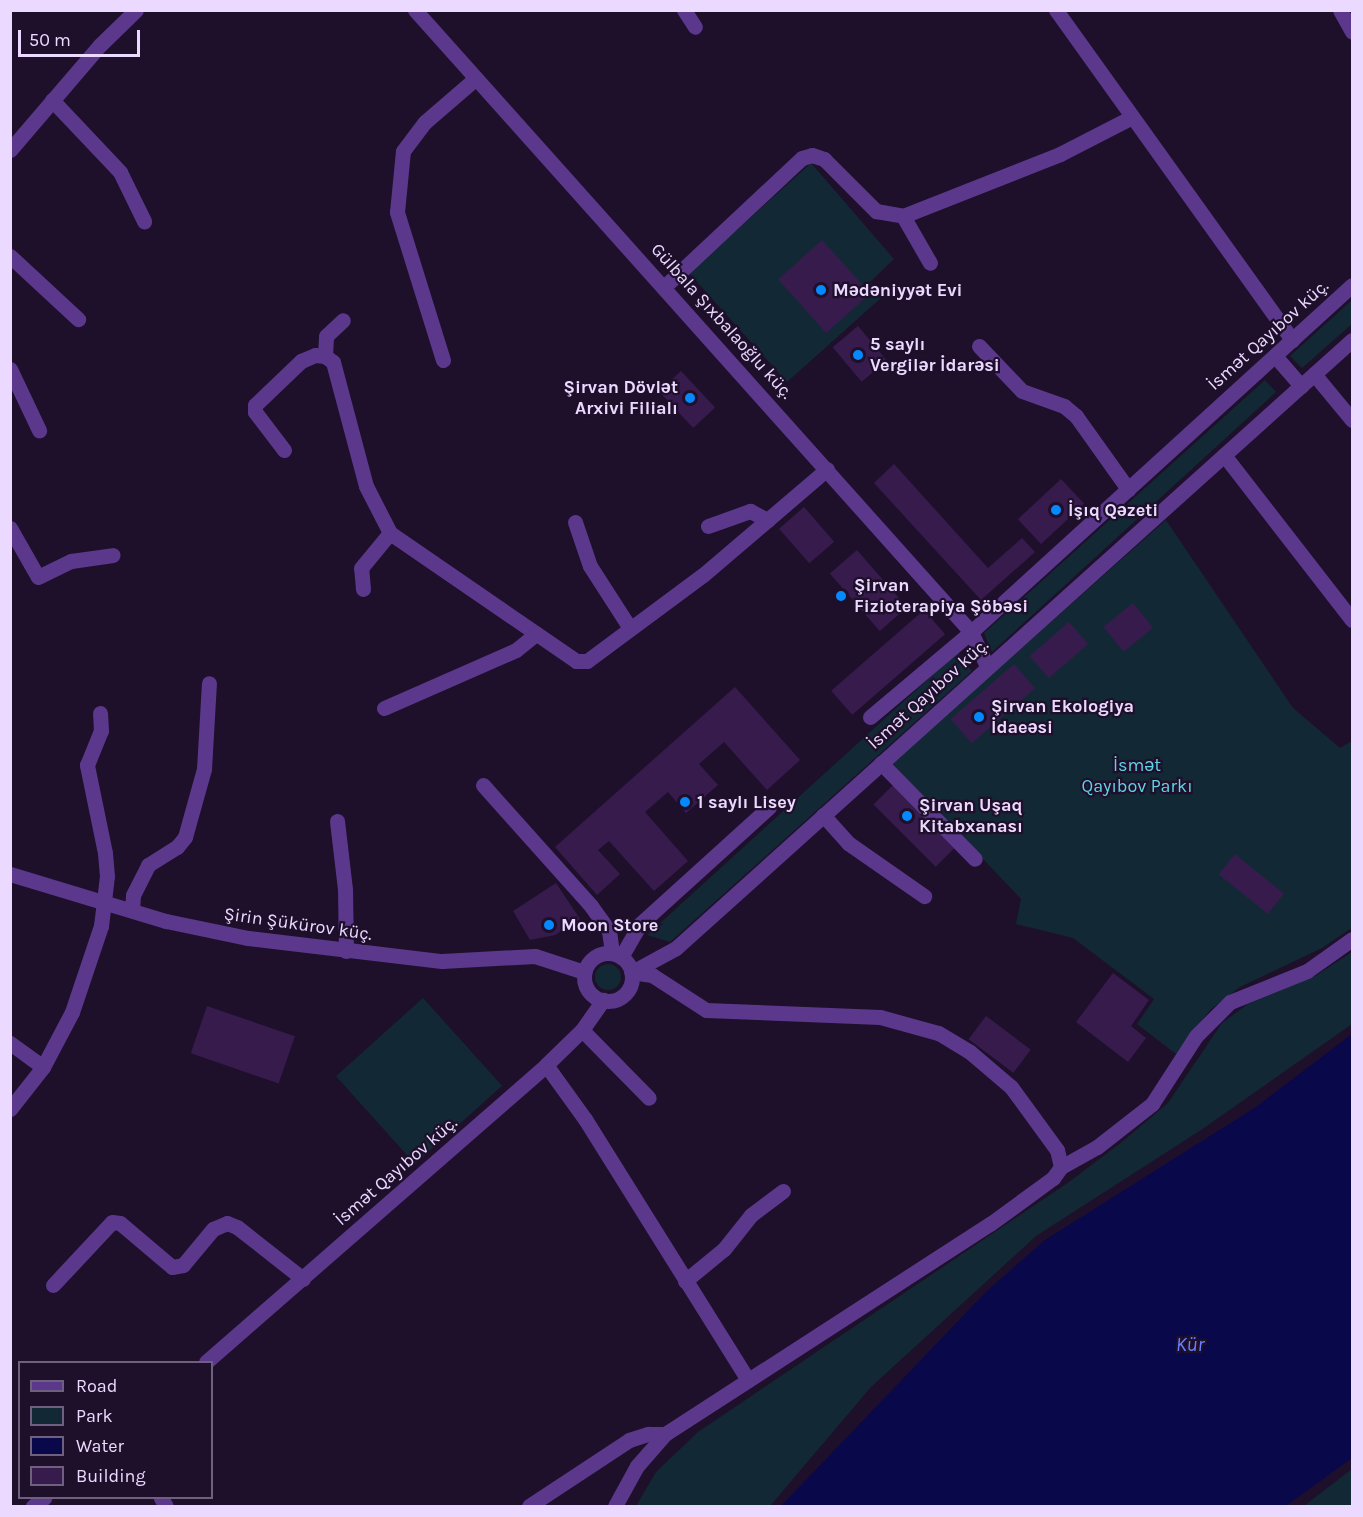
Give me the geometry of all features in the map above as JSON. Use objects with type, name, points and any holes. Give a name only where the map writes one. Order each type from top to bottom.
[{"type":"street","points":[[12,145],[136,10]]},
{"type":"street","name":"Gülbala Şıxbalaoğlu küç.","points":[[416,10],[665,286],[971,632],[987,667]]},
{"type":"street","points":[[684,10],[695,27]]},
{"type":"street","points":[[1056,10],[1292,340]]},
{"type":"street","points":[[1340,10],[1353,32]]},
{"type":"street","points":[[443,360],[397,212],[403,151],[425,122],[476,78]]},
{"type":"street","points":[[52,100],[120,172],[144,221]]},
{"type":"street","points":[[665,286],[802,158],[812,155],[824,159],[876,212],[903,216],[1041,163],[1132,117]]},
{"type":"street","points":[[903,216],[930,263]]},
{"type":"street","points":[[10,256],[78,319]]},
{"type":"street","name":"İsmət Qayıbov küç.","points":[[870,717],[971,632],[1353,285]]},
{"type":"street","points":[[325,356],[326,336],[343,320]]},
{"type":"street","name":"İsmət Qayıbov küç.","points":[[631,972],[676,948],[1353,340]]},
{"type":"street","points":[[979,346],[1022,391],[1064,406],[1076,416],[1128,489]]},
{"type":"street","points":[[284,450],[255,412],[255,405],[302,361],[315,355],[325,356],[333,362],[366,486],[390,533],[576,661],[586,661],[630,628],[768,520],[827,469]]},
{"type":"street","points":[[1275,356],[1301,386]]},
{"type":"street","points":[[10,369],[39,430]]},
{"type":"street","points":[[1314,374],[1353,420]]},
{"type":"street","points":[[1224,454],[1353,620]]},
{"type":"street","points":[[708,526],[750,510],[768,520]]},
{"type":"street","points":[[574,522],[590,566],[630,628]]},
{"type":"street","points":[[10,528],[38,577],[70,561],[113,555]]},
{"type":"street","points":[[363,589],[361,568],[390,533]]},
{"type":"street","points":[[384,708],[516,650],[536,634]]},
{"type":"street","points":[[132,910],[133,895],[148,865],[177,847],[185,837],[204,770],[209,683]]},
{"type":"street","points":[[10,1109],[43,1067],[82,986],[105,901],[105,853],[87,765],[101,731],[100,713]]},
{"type":"street","points":[[881,763],[975,859]]},
{"type":"street","points":[[483,785],[591,906],[609,931],[617,955],[631,972],[652,975],[706,1010],[880,1017],[938,1033],[970,1052],[1011,1087],[1057,1150],[1061,1167]]},
{"type":"street","points":[[617,955],[640,924],[769,807]]},
{"type":"street","points":[[823,815],[848,843],[924,896]]},
{"type":"street","points":[[337,821],[345,889],[346,951]]},
{"type":"street","name":"Şirin Şükürov küç.","points":[[10,874],[202,930],[346,951],[442,961],[535,956],[584,972]]},
{"type":"street","points":[[615,1506],[637,1466],[665,1434],[990,1224],[1053,1178],[1061,1167],[1097,1147],[1152,1104],[1196,1036],[1230,1002],[1307,971],[1353,939]]},
{"type":"street","points":[[617,955],[595,956],[584,972],[588,990],[603,1000],[621,997],[627,990],[631,972]]},
{"type":"street","name":"İsmət Qayıbov küç.","points":[[207,1361],[546,1065],[582,1030],[603,1000]]},
{"type":"street","points":[[582,1030],[650,1098]]},
{"type":"street","points":[[10,1043],[43,1067]]},
{"type":"street","points":[[546,1065],[585,1119],[748,1380]]},
{"type":"street","points":[[685,1281],[724,1249],[751,1215],[783,1191]]},
{"type":"street","points":[[53,1285],[112,1222],[120,1223],[172,1268],[183,1265],[213,1229],[226,1223],[237,1227],[303,1279]]},
{"type":"street","points":[[529,1506],[630,1440],[648,1434],[665,1434]]},
{"type":"green space","points":[[811,163],[894,259],[870,282],[882,297],[787,382],[689,273]]},
{"type":"green space","points":[[1352,300],[1352,324],[1302,368],[1290,356]]},
{"type":"green space","points":[[1265,380],[1276,392],[992,652],[984,633]]},
{"type":"green space","name":"İsmət Qayıbov Parkı","points":[[1166,520],[1293,708],[1340,748],[1352,741],[1352,931],[1350,929],[1322,948],[1240,987],[1211,1009],[1176,1054],[1137,1024],[1154,999],[1073,938],[1016,924],[1021,899],[892,763]]},
{"type":"green space","points":[[958,652],[972,671],[670,942],[647,935]]},
{"type":"green space","points":[[1352,952],[1352,1024],[1201,1130],[1036,1236],[871,1387],[770,1506],[636,1506],[656,1472],[698,1432],[1069,1182],[1122,1142],[1168,1103],[1222,1023],[1248,1004],[1317,975]]},
{"type":"green space","points":[[608,964],[617,968],[621,977],[617,986],[608,990],[599,986],[595,977],[599,968]]},
{"type":"green space","points":[[423,998],[502,1086],[415,1164],[336,1076]]},
{"type":"green space","points":[[1352,1469],[1352,1506],[1304,1506]]},
{"type":"water","name":"Kür","points":[[1352,1034],[1352,1458],[1286,1506],[781,1506],[987,1291],[1045,1240],[1256,1107]]},
{"type":"building","points":[[822,240],[870,294],[826,333],[778,279]]},
{"type":"building","points":[[858,326],[887,360],[862,382],[833,347]]},
{"type":"building","points":[[681,371],[715,408],[693,428],[659,391]]},
{"type":"building","points":[[894,464],[988,568],[1022,538],[1035,552],[981,600],[874,483]]},
{"type":"building","points":[[1061,479],[1084,504],[1041,544],[1018,519]]},
{"type":"building","points":[[804,507],[834,542],[809,563],[779,529]]},
{"type":"building","points":[[857,550],[907,607],[880,631],[830,574]]},
{"type":"building","points":[[1133,603],[1153,628],[1124,652],[1103,627]]},
{"type":"building","points":[[924,610],[945,634],[852,715],[831,691]]},
{"type":"building","points":[[1069,622],[1088,644],[1049,678],[1030,656]]},
{"type":"building","points":[[1014,664],[1035,688],[972,743],[951,719]]},
{"type":"building","points":[[735,687],[800,760],[767,790],[724,742],[699,764],[718,785],[686,813],[668,792],[645,812],[688,861],[654,891],[609,841],[598,850],[620,874],[597,895],[555,847]]},
{"type":"building","points":[[894,784],[956,846],[936,867],[873,805]]},
{"type":"building","points":[[1235,854],[1284,894],[1268,914],[1219,874]]},
{"type":"building","points":[[556,883],[580,919],[555,935],[530,940],[513,911]]},
{"type":"building","points":[[1113,973],[1149,1000],[1131,1026],[1146,1038],[1128,1062],[1076,1022]]},
{"type":"building","points":[[207,1006],[295,1036],[279,1084],[191,1053]]},
{"type":"building","points":[[986,1016],[1031,1050],[1013,1073],[969,1039]]},
{"type":"place","name":"Mədəniyyət Evi","points":[[821,290]]},
{"type":"place","name":"5 saylı Vergilər İdarəsi","points":[[858,355]]},
{"type":"place","name":"Şirvan Dövlət Arxivi Filialı","points":[[690,398]]},
{"type":"place","name":"İşıq Qəzeti","points":[[1056,510]]},
{"type":"place","name":"Şirvan Fizioterapiya Şöbəsi","points":[[841,596]]},
{"type":"place","name":"Şirvan Ekologiya İdaeəsi","points":[[979,717]]},
{"type":"place","name":"1 saylı Lisey","points":[[685,802]]},
{"type":"place","name":"Şirvan Uşaq Kitabxanası","points":[[907,816]]},
{"type":"place","name":"Moon Store","points":[[549,925]]}]
